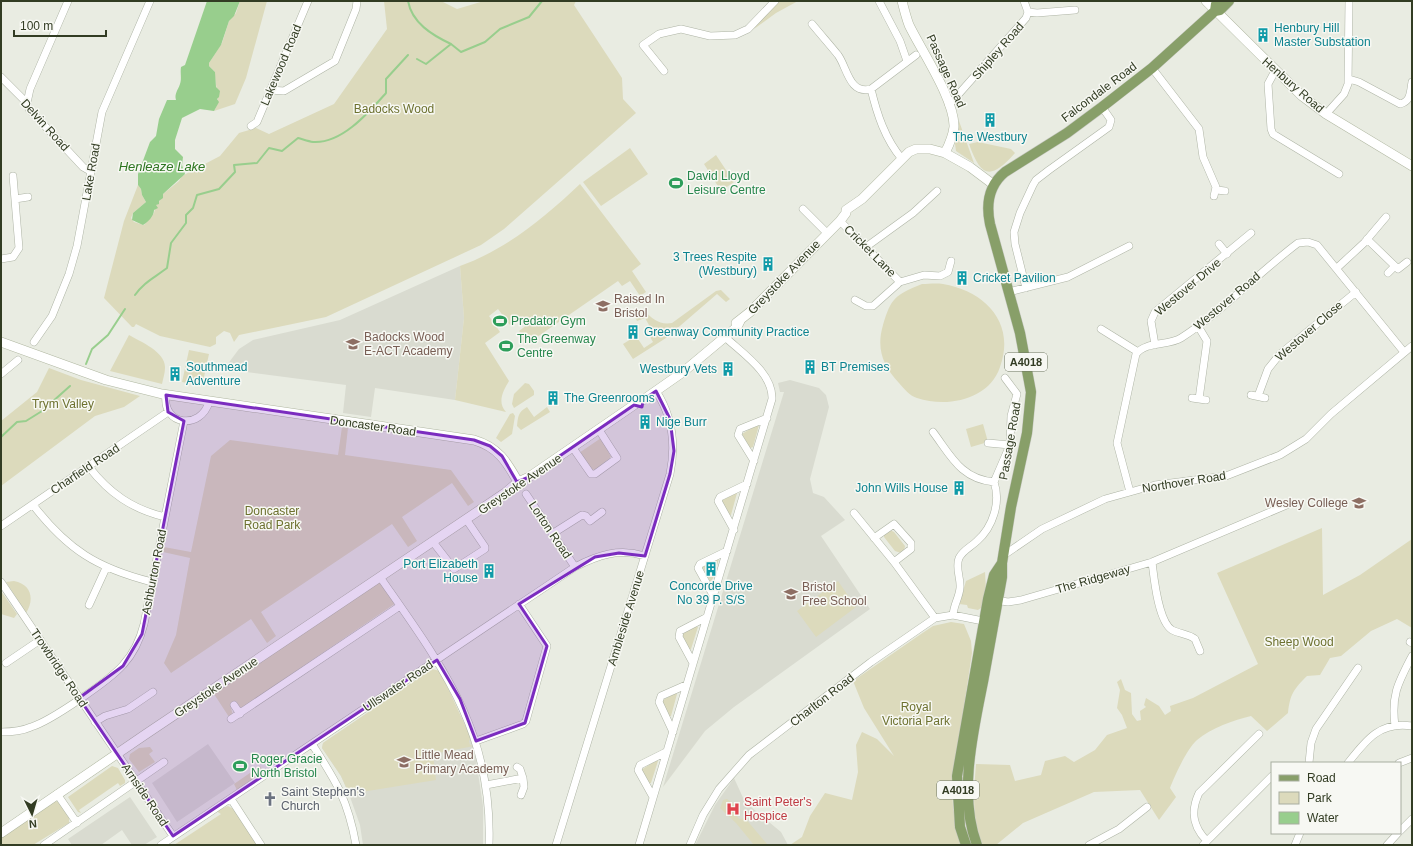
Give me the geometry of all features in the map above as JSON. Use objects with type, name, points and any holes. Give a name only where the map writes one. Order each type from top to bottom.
[{"type":"main road","name":"Falcondale Road","points":[[1215,11],[1216,4],[1220,1]]},
{"type":"main road","name":"Falcondale Road","points":[[994,185],[1005,172],[1067,133],[1152,68],[1215,11],[1220,10],[1229,1]]},
{"type":"main road","name":"Passage Road","points":[[966,845],[960,827],[957,776],[993,600],[1002,577],[1003,559],[1011,507],[1027,433],[1031,392],[1020,333],[1008,292],[988,209],[989,194],[994,185]]},
{"type":"main road","name":"Passage Road","points":[[977,845],[970,814],[968,779],[989,622]]},
{"type":"street","points":[[27,103],[30,89],[68,1]]},
{"type":"street","name":"Lake Road","points":[[34,342],[52,316],[69,274],[77,246],[102,112],[150,1]]},
{"type":"street","name":"Lakewood Road","points":[[251,126],[257,122],[308,1]]},
{"type":"street","points":[[270,90],[284,91],[335,62],[356,9],[357,1]]},
{"type":"street","points":[[664,71],[643,45],[652,39],[668,31],[681,29],[710,36],[736,35],[748,29],[765,14],[775,1]]},
{"type":"street","points":[[879,1],[886,8],[904,49],[907,61]]},
{"type":"street","name":"Passage Road","points":[[902,1],[909,24],[931,65],[949,105],[954,126],[945,153]]},
{"type":"street","name":"Shipley Road","points":[[949,105],[1026,18],[1028,12],[1024,1]]},
{"type":"street","name":"Henbury Road","points":[[1206,1],[1275,71],[1302,96],[1326,114],[1412,166]]},
{"type":"street","points":[[1326,114],[1344,94],[1349,79],[1349,1]]},
{"type":"street","name":"Shipley Road","points":[[1028,12],[1037,14],[1075,10]]},
{"type":"street","points":[[812,24],[840,57],[844,71],[857,88],[865,91],[871,89],[916,55]]},
{"type":"street","points":[[1152,68],[1200,129],[1203,157],[1216,193],[1225,191]]},
{"type":"street","points":[[1275,71],[1268,84],[1271,129],[1273,134],[1339,174]]},
{"type":"street","name":"Delvin Road","points":[[1,77],[27,103],[29,109],[83,167],[90,170]]},
{"type":"street","points":[[1349,79],[1359,82],[1400,104],[1406,102],[1410,97],[1412,82]]},
{"type":"street","points":[[871,89],[881,124],[896,152],[905,157]]},
{"type":"street","points":[[1026,288],[1014,244],[1015,226],[1020,213],[1036,180],[1109,126],[1111,120],[1102,107]]},
{"type":"street","name":"Greystoke Avenue","points":[[1,834],[117,753],[433,542],[518,482],[529,477],[573,448],[634,405],[640,405],[643,400],[683,372],[725,337],[732,330],[733,326],[740,321],[840,221],[846,213],[849,214],[854,209],[854,206],[912,150],[930,149],[945,153],[970,167],[994,185]]},
{"type":"street","points":[[1,259],[13,257],[19,248],[13,176]]},
{"type":"street","points":[[866,247],[913,213],[937,191]]},
{"type":"street","points":[[15,199],[28,197]]},
{"type":"street","name":"Greystoke Avenue","points":[[803,209],[827,233]]},
{"type":"street","points":[[1337,268],[1367,240],[1386,217]]},
{"type":"street","name":"Cricket Lane","points":[[840,221],[900,282]]},
{"type":"street","name":"Westover Drive","points":[[1155,346],[1151,321],[1155,312],[1251,233]]},
{"type":"street","points":[[1367,240],[1398,269],[1407,262]]},
{"type":"street","name":"Westover Road","points":[[1138,352],[1143,348],[1180,339],[1198,326],[1298,243],[1308,242],[1318,245],[1404,352]]},
{"type":"street","name":"Westover Drive","points":[[1219,244],[1227,254]]},
{"type":"street","points":[[1008,292],[1068,277],[1129,246]]},
{"type":"street","points":[[855,300],[866,306],[873,306],[900,282],[916,277],[944,274],[948,272],[951,261]]},
{"type":"street","points":[[1388,273],[1395,266]]},
{"type":"street","name":"Westover Close","points":[[1258,397],[1268,369],[1280,354],[1356,292]]},
{"type":"street","points":[[1198,326],[1207,341],[1199,399]]},
{"type":"street","points":[[1101,329],[1138,352],[1135,357],[1117,438],[1118,449],[1130,492]]},
{"type":"street","points":[[639,845],[652,797],[734,530],[767,418],[772,394],[766,378],[725,337]]},
{"type":"street","name":"Doncaster Road","points":[[1,342],[106,380],[166,394],[210,402],[474,440],[490,446],[502,456],[518,482]]},
{"type":"street","name":"Northover Road","points":[[1003,559],[1021,542],[1042,529],[1084,508],[1130,492],[1165,483],[1226,476],[1280,455],[1306,439],[1331,414],[1412,346]]},
{"type":"street","points":[[1,374],[18,360]]},
{"type":"street","points":[[953,615],[955,603],[961,587],[958,572],[960,558],[964,551],[986,533],[990,526],[996,501],[997,489],[994,482],[1010,445],[1011,416],[1017,394],[1005,378]]},
{"type":"street","name":"Ambleside Avenue","points":[[556,845],[670,474],[674,451],[670,420],[666,408],[656,391]]},
{"type":"street","points":[[166,394],[165,406],[168,412],[175,418],[184,421],[194,420],[202,416],[207,410],[210,402]]},
{"type":"street","name":"Charfield Road","points":[[1,526],[168,412]]},
{"type":"street","points":[[1004,414],[1011,416]]},
{"type":"street","points":[[754,461],[738,435],[740,429],[767,418]]},
{"type":"street","name":"Ashburton Road","points":[[1,732],[32,727],[112,676],[131,656],[142,634],[184,421]]},
{"type":"street","name":"Greystoke Avenue","points":[[573,448],[593,475],[616,460],[616,457],[599,430]]},
{"type":"street","points":[[933,432],[964,471],[976,478],[994,482]]},
{"type":"street","points":[[988,443],[1010,445]]},
{"type":"street","points":[[938,452],[945,448]]},
{"type":"street","points":[[89,467],[100,482],[116,496],[140,509],[165,517]]},
{"type":"street","points":[[734,530],[718,501],[720,497],[747,484]]},
{"type":"street","name":"Lorton Road","points":[[526,494],[575,567]]},
{"type":"street","name":"The Ridgeway","points":[[993,600],[1008,602],[1021,600],[1152,562],[1196,545],[1289,504]]},
{"type":"street","points":[[33,505],[50,526],[79,552],[106,568],[121,574],[152,582]]},
{"type":"street","points":[[552,534],[582,515],[586,516],[590,521],[602,512]]},
{"type":"street","points":[[854,513],[894,562],[935,618]]},
{"type":"street","name":"Greystoke Avenue","points":[[433,542],[454,569],[479,553],[485,546],[466,519]]},
{"type":"street","points":[[874,538],[894,524],[911,543],[911,549],[894,562]]},
{"type":"street","points":[[1006,542],[1021,542]]},
{"type":"street","points":[[713,595],[698,568],[700,564],[727,551]]},
{"type":"street","name":"Ullswater Road","points":[[161,845],[575,567],[595,557],[610,554],[631,553],[645,556]]},
{"type":"street","points":[[1152,562],[1157,596],[1166,624],[1171,629],[1191,636],[1200,643],[1200,651]]},
{"type":"street","points":[[89,605],[106,568]]},
{"type":"street","points":[[380,577],[437,660],[460,700],[476,741],[486,785],[489,845]]},
{"type":"street","name":"Trowbridge Road","points":[[1,582],[117,753]]},
{"type":"street","points":[[476,741],[523,724],[526,721],[547,646],[519,604]]},
{"type":"street","points":[[231,719],[400,606]]},
{"type":"street","name":"Charlton Road","points":[[690,845],[703,815],[719,789],[749,756],[871,662],[935,618],[953,615],[989,622]]},
{"type":"street","points":[[693,663],[679,636],[680,631],[707,617]]},
{"type":"street","points":[[6,662],[40,640]]},
{"type":"street","points":[[1395,726],[1393,710],[1395,691],[1412,656]]},
{"type":"street","points":[[1309,762],[1311,743],[1316,729],[1356,669]]},
{"type":"street","points":[[673,732],[659,702],[661,696],[686,685]]},
{"type":"street","points":[[95,722],[105,716],[128,709],[153,692]]},
{"type":"street","points":[[234,704],[240,714]]},
{"type":"street","points":[[1349,762],[1361,745],[1374,733],[1395,726],[1412,726]]},
{"type":"street","points":[[1259,734],[1199,793],[1193,811],[1196,826],[1205,843],[1271,777]]},
{"type":"street","points":[[312,744],[342,794],[348,809],[356,845]]},
{"type":"street","points":[[652,797],[638,770],[640,765],[666,752]]},
{"type":"street","name":"Arnside Road","points":[[117,753],[173,836]]},
{"type":"street","points":[[1401,762],[1412,757]]},
{"type":"street","points":[[44,845],[164,762]]},
{"type":"street","points":[[517,767],[520,769],[523,778],[524,787],[522,795]]},
{"type":"street","points":[[486,785],[523,778]]},
{"type":"street","points":[[57,794],[77,823]]},
{"type":"street","points":[[231,799],[261,845]]},
{"type":"street","points":[[1088,845],[1119,829],[1147,807]]},
{"type":"street","points":[[1401,830],[1412,819]]},
{"type":"street","points":[[1295,845],[1300,834]]},
{"type":"street","points":[[1387,845],[1397,834]]},
{"type":"highlighted area","points":[[656,391],[670,419],[674,451],[670,474],[645,556],[619,553],[595,557],[519,604],[547,646],[525,723],[476,741],[460,699],[437,660],[173,836],[79,698],[123,666],[142,634],[184,421],[168,412],[166,395],[474,440],[490,446],[502,456],[517,482],[529,477],[634,405],[642,407],[643,400]]},
{"type":"shaded area","name":"Badocks Wood E-ACT Academy","points":[[460,266],[464,318],[455,400],[375,388],[371,417],[343,413],[346,385],[224,369],[239,349],[253,340],[340,320]]},
{"type":"shaded area","name":"Bristol Free School","points":[[790,380],[819,388],[826,395],[829,407],[810,479],[813,493],[824,497],[845,520],[821,536],[870,609],[734,707],[705,731],[663,787],[784,392],[780,392],[778,383]]},
{"type":"shaded area","name":"Little Mead Primary Academy","points":[[432,669],[474,746],[483,806],[483,845],[363,845],[360,825],[349,794],[341,776],[322,748],[323,743]]},
{"type":"shaded area","points":[[208,744],[235,783],[177,822],[152,783]]},
{"type":"shaded area","name":"Saint Peter's Hospice","points":[[734,778],[745,802],[781,832],[788,845],[695,845],[715,805]]},
{"type":"shaded area","points":[[130,797],[157,837],[144,845],[132,845],[122,830],[101,845],[72,845],[68,839]]},
{"type":"green space","points":[[240,1],[267,1],[246,78],[235,104],[214,111],[218,97],[215,72],[209,66],[209,63],[222,43],[229,21],[236,13]]},
{"type":"green space","name":"Badocks Wood","points":[[384,1],[441,1],[457,9],[484,1],[576,1],[574,5],[622,78],[623,99],[636,113],[504,229],[481,245],[326,317],[239,335],[234,342],[230,333],[224,331],[216,337],[216,344],[210,347],[160,336],[136,324],[132,327],[104,298],[124,221],[138,185],[146,202],[133,213],[131,218],[134,222],[144,225],[154,213],[156,205],[163,197],[163,194],[179,181],[182,176],[220,156],[239,133],[256,128],[269,134],[334,104],[387,29]]},
{"type":"green space","points":[[780,1],[798,1],[776,13],[754,29],[775,3]]},
{"type":"green space","points":[[959,121],[974,163],[956,151],[955,144],[959,129]]},
{"type":"green space","points":[[978,142],[1011,149],[1015,153],[999,168],[993,171],[987,171],[982,169],[978,163],[969,144]]},
{"type":"green space","points":[[630,148],[648,174],[601,206],[583,182]]},
{"type":"green space","points":[[716,155],[734,182],[721,191],[704,164]]},
{"type":"green space","points":[[580,184],[641,264],[632,271],[646,292],[640,296],[630,281],[622,286],[618,281],[527,344],[526,342],[524,344],[519,336],[521,333],[519,331],[527,325],[522,317],[510,325],[498,309],[489,316],[500,332],[485,343],[509,381],[501,400],[503,408],[506,412],[455,400],[464,318],[460,266],[494,251],[509,242],[553,209]]},
{"type":"green space","points":[[922,284],[943,284],[972,294],[984,302],[1000,323],[1004,336],[1004,351],[1000,367],[995,378],[987,387],[966,399],[941,402],[929,401],[914,397],[893,377],[882,357],[880,342],[881,334],[892,303],[895,298],[906,291]]},
{"type":"green space","points":[[721,290],[730,299],[726,302],[717,294],[666,338],[633,359],[623,344],[636,336],[644,348],[653,342],[645,329],[649,325],[645,318],[637,321],[635,317],[641,313],[640,311],[644,311],[653,319],[660,322],[672,323],[716,291]]},
{"type":"green space","points":[[129,335],[152,348],[161,357],[165,368],[162,384],[110,371]]},
{"type":"green space","points":[[189,350],[209,354],[202,386],[182,382]]},
{"type":"green space","name":"Trym Valley","points":[[49,368],[81,380],[140,396],[124,407],[95,416],[1,486],[1,421],[37,392]]},
{"type":"green space","points":[[525,383],[529,384],[534,391],[534,395],[514,408],[512,404],[514,394]]},
{"type":"green space","points":[[527,407],[534,417],[547,407],[550,412],[521,430],[517,426],[518,417]]},
{"type":"green space","points":[[513,413],[515,416],[512,434],[501,442],[496,438],[510,414]]},
{"type":"green space","points":[[758,424],[753,447],[750,448],[742,434]]},
{"type":"green space","points":[[983,424],[988,442],[971,447],[966,429]]},
{"type":"green space","name":"Doncaster Road Park","points":[[342,427],[348,428],[345,455],[451,470],[474,502],[468,506],[452,483],[402,517],[417,541],[408,547],[392,524],[261,612],[276,636],[267,643],[251,619],[171,673],[164,663],[176,635],[190,558],[163,552],[164,547],[191,552],[211,456],[230,440],[338,455]]},
{"type":"green space","points":[[601,438],[611,457],[596,469],[592,470],[579,453]]},
{"type":"green space","points":[[736,492],[731,515],[729,515],[721,500]]},
{"type":"green space","name":"Sheep Wood","points":[[1322,528],[1323,595],[1360,575],[1412,539],[1412,628],[1397,619],[1371,631],[1341,656],[1330,658],[1320,675],[1307,676],[1299,685],[1291,696],[1288,713],[1267,731],[1251,716],[1223,725],[1197,740],[1189,749],[1170,788],[1176,797],[1159,820],[1140,790],[1094,792],[1023,823],[996,845],[983,845],[979,836],[974,805],[976,764],[1010,765],[1015,781],[1041,775],[1045,761],[1065,756],[1074,762],[1095,750],[1107,735],[1127,728],[1122,715],[1117,708],[1120,690],[1117,682],[1121,679],[1125,690],[1131,693],[1132,714],[1137,721],[1141,720],[1140,711],[1146,707],[1144,705],[1146,698],[1159,706],[1165,715],[1171,711],[1170,706],[1193,698],[1258,664],[1217,573]]},
{"type":"green space","points":[[890,530],[894,532],[905,546],[904,551],[901,553],[895,551],[884,537],[884,535]]},
{"type":"green space","points":[[719,559],[712,581],[710,581],[702,566]]},
{"type":"green space","points":[[985,572],[986,590],[981,608],[978,610],[968,608],[967,605],[959,604],[966,581]]},
{"type":"green space","points":[[14,581],[24,585],[30,593],[31,598],[29,608],[26,613],[6,582]]},
{"type":"green space","points":[[381,581],[396,603],[243,707],[240,707],[236,701],[230,705],[233,715],[229,717],[214,694]]},
{"type":"green space","points":[[838,581],[856,607],[816,637],[797,611]]},
{"type":"green space","points":[[1,591],[17,614],[14,618],[1,614]]},
{"type":"green space","name":"Royal Victoria Park","points":[[951,622],[964,624],[971,641],[972,653],[952,787],[953,807],[961,845],[790,845],[802,837],[810,816],[825,793],[852,800],[858,772],[856,745],[862,732],[877,739],[894,756],[864,708],[853,681],[933,626]]},
{"type":"green space","points":[[696,626],[698,627],[691,649],[689,650],[681,635]]},
{"type":"green space","points":[[432,669],[440,671],[471,738],[469,741],[470,745],[474,746],[433,754],[436,780],[349,794],[341,776],[322,748],[323,743]]},
{"type":"green space","points":[[676,693],[671,716],[669,716],[661,701]]},
{"type":"green space","points":[[150,747],[153,751],[149,754],[155,762],[139,772],[129,759],[130,754],[139,748]]},
{"type":"green space","points":[[657,760],[658,761],[651,783],[649,783],[641,770]]},
{"type":"green space","points":[[112,766],[118,768],[125,780],[125,783],[120,786],[118,783],[79,810],[81,813],[78,812],[68,797]]},
{"type":"green space","points":[[260,766],[264,772],[237,790],[234,784]]},
{"type":"green space","points":[[727,799],[738,807],[739,809],[736,815],[739,819],[745,818],[767,844],[771,845],[754,845],[736,823],[720,808],[723,800]]},
{"type":"green space","points":[[55,801],[59,802],[70,817],[69,823],[33,845],[1,845],[1,837]]},
{"type":"green space","points":[[228,806],[235,810],[257,845],[174,845],[221,814],[216,811]]},
{"type":"water","name":"Henleaze Lake","points":[[207,1],[240,1],[234,16],[229,21],[221,45],[209,63],[209,66],[215,72],[216,87],[220,91],[217,99],[219,102],[214,111],[200,109],[182,118],[175,140],[175,149],[183,157],[182,165],[185,174],[163,194],[163,198],[159,201],[159,204],[156,205],[158,208],[154,210],[150,219],[143,225],[132,220],[133,213],[146,202],[138,185],[138,174],[150,142],[156,136],[159,119],[167,100],[176,100],[176,94],[181,82],[181,67],[185,65]]},
{"type":"waterway","points":[[408,1],[410,9],[418,22],[437,37],[451,44]]},
{"type":"waterway","points":[[417,59],[426,64],[451,44],[461,52],[485,42],[500,29],[529,17],[542,1]]},
{"type":"waterway","points":[[135,295],[146,283],[167,268],[171,243],[186,223],[186,215],[193,208],[197,195],[219,189],[235,172],[234,165],[257,163],[269,148],[282,151],[298,138],[313,142],[324,141],[334,138],[344,132],[372,109],[386,93],[386,79],[408,55]]},
{"type":"waterway","points":[[86,364],[92,349],[108,335],[125,309]]},
{"type":"waterway","points":[[1,437],[17,422],[26,421],[42,411],[70,386]]},
{"type":"place","name":"Henbury Hill Master Substation","points":[[1263,35]]},
{"type":"place","name":"The Westbury","points":[[990,120]]},
{"type":"place","name":"David Lloyd Leisure Centre","points":[[676,183]]},
{"type":"place","name":"3 Trees Respite (Westbury)","points":[[768,264]]},
{"type":"place","name":"Cricket Pavilion","points":[[962,278]]},
{"type":"place","name":"Raised In Bristol","points":[[603,306]]},
{"type":"place","name":"Predator Gym","points":[[500,321]]},
{"type":"place","name":"Greenway Community Practice","points":[[633,332]]},
{"type":"place","name":"Badocks Wood E-ACT Academy","points":[[353,344]]},
{"type":"place","name":"The Greenway Centre","points":[[506,346]]},
{"type":"place","name":"BT Premises","points":[[810,367]]},
{"type":"place","name":"Westbury Vets","points":[[728,369]]},
{"type":"place","name":"Southmead Adventure","points":[[175,374]]},
{"type":"place","name":"The Greenrooms","points":[[553,398]]},
{"type":"place","name":"Nige Burr","points":[[645,422]]},
{"type":"place","name":"John Wills House","points":[[959,488]]},
{"type":"place","name":"Wesley College","points":[[1359,503]]},
{"type":"place","name":"Concorde Drive No 39 P. S/S","points":[[711,569]]},
{"type":"place","name":"Port Elizabeth House","points":[[489,571]]},
{"type":"place","name":"Bristol Free School","points":[[791,594]]},
{"type":"place","name":"Little Mead Primary Academy","points":[[404,762]]},
{"type":"place","name":"Roger Gracie North Bristol","points":[[240,766]]},
{"type":"place","name":"Saint Stephen's Church","points":[[270,799]]},
{"type":"place","name":"Saint Peter's Hospice","points":[[733,809]]}]
